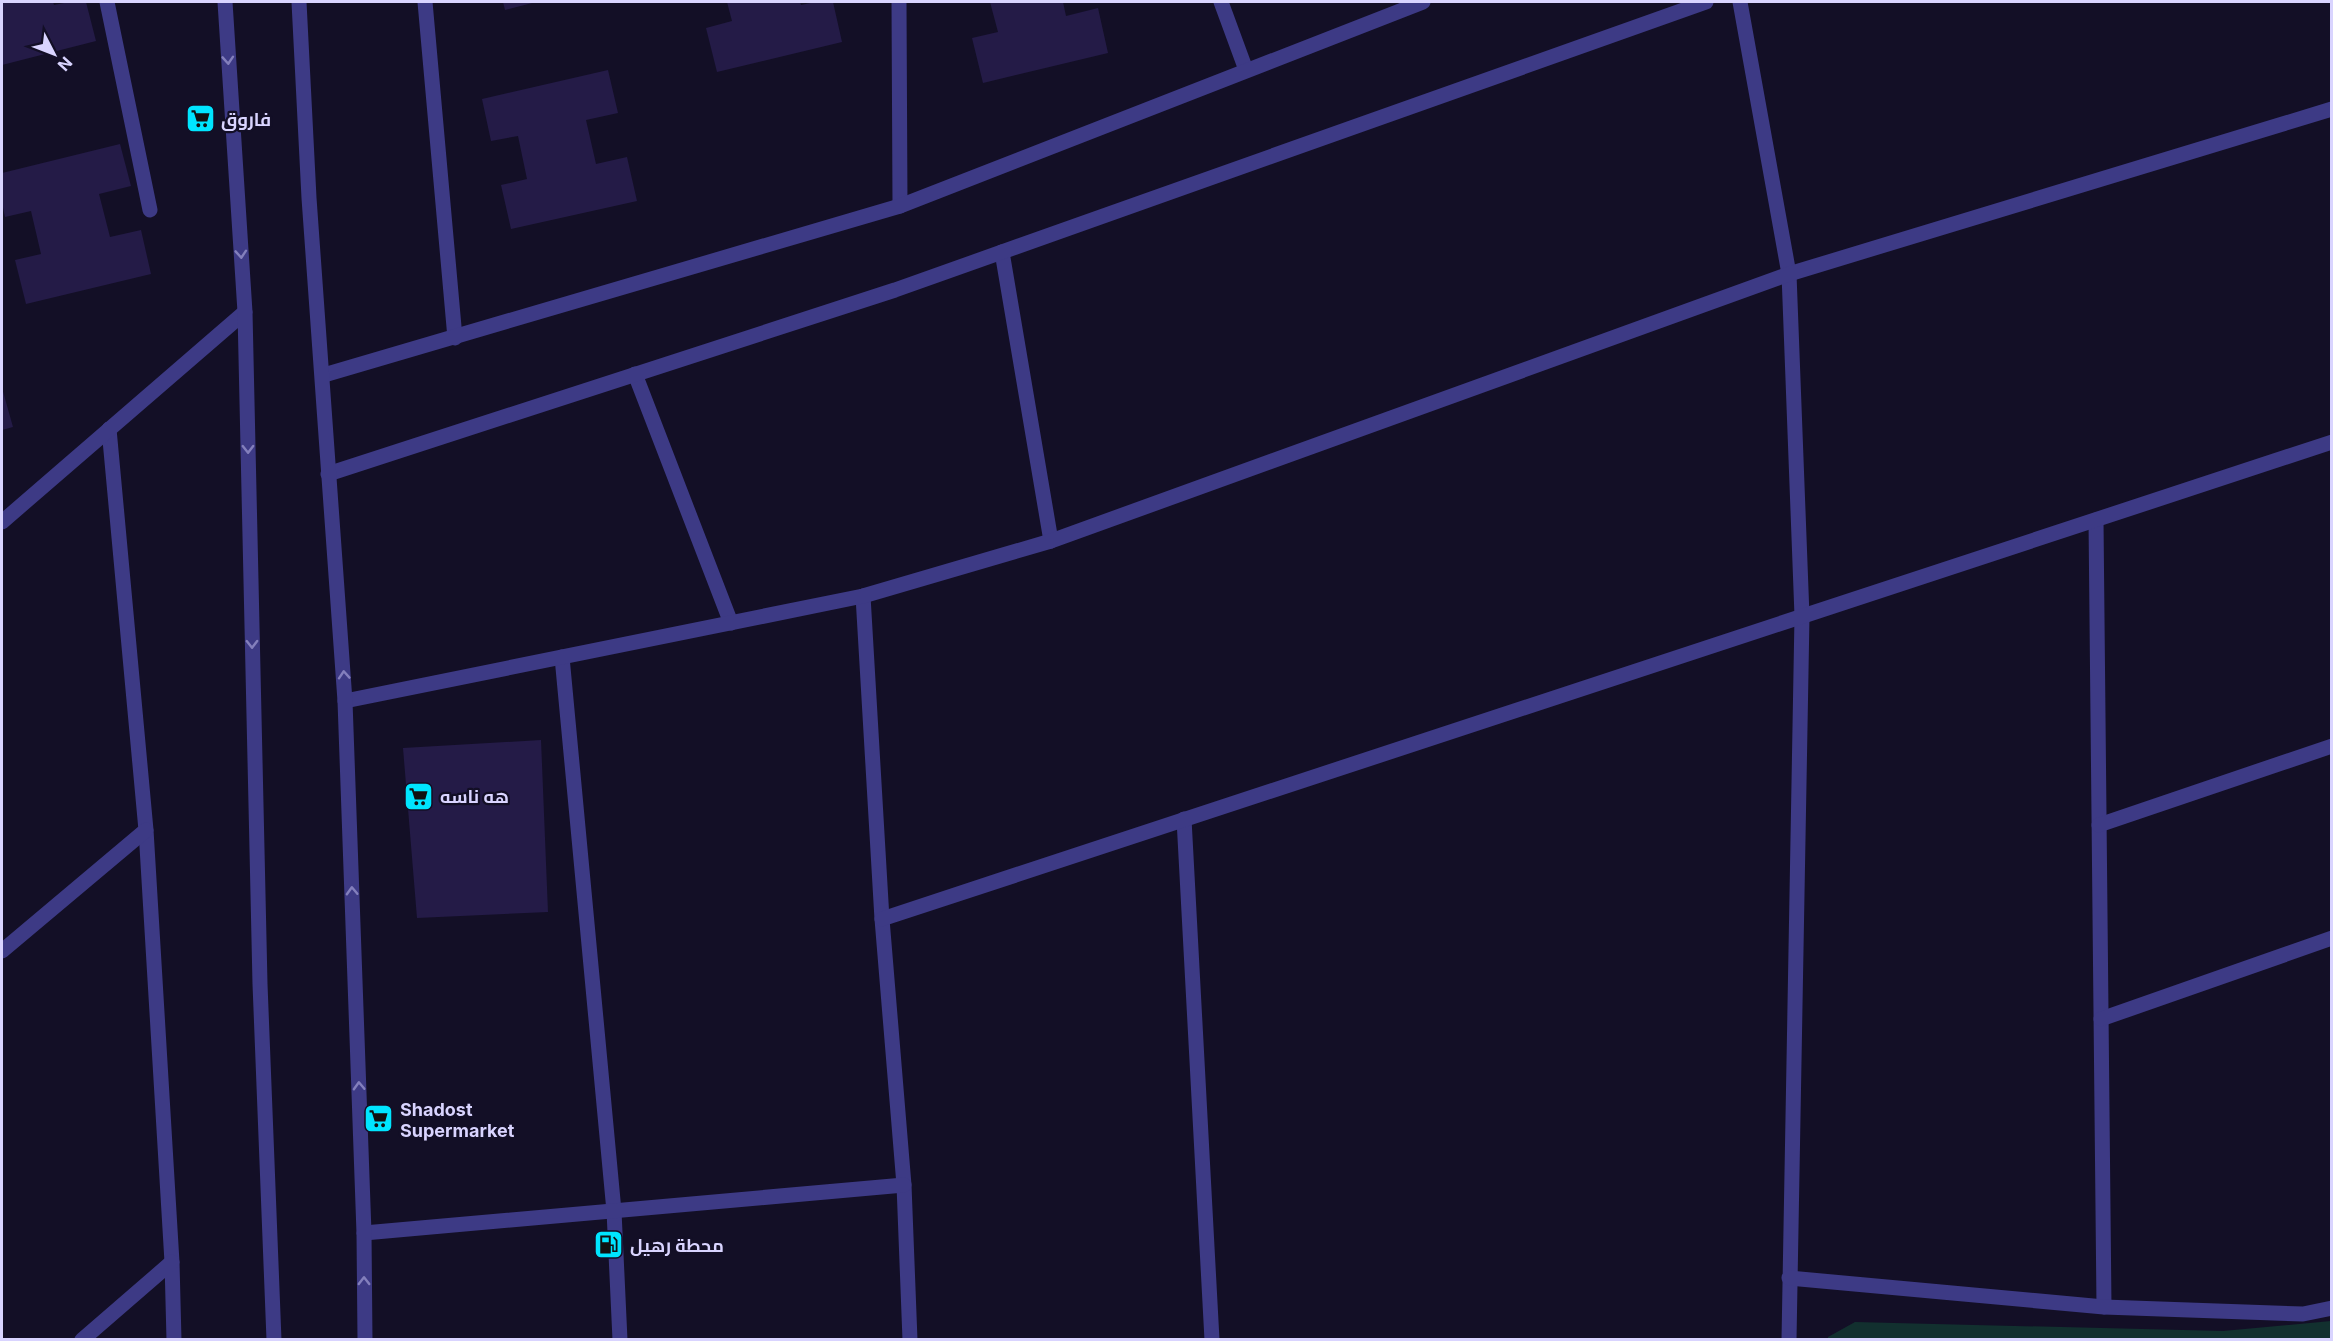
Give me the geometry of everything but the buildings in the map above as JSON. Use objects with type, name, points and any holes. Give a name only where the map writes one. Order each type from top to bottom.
[{"type":"street","points":[[107,2],[150,210]]},
{"type":"street","points":[[225,2],[245,312],[260,984],[274,1340]]},
{"type":"street","points":[[299,2],[309,198],[324,375],[328,474],[345,701],[364,1233],[365,1340]]},
{"type":"street","points":[[425,2],[455,338]]},
{"type":"street","points":[[898,2],[900,206]]},
{"type":"street","points":[[1221,2],[1246,70]]},
{"type":"street","points":[[324,375],[900,206],[1423,2]]},
{"type":"street","points":[[328,474],[895,290],[1706,2]]},
{"type":"street","points":[[1740,2],[1789,274],[1802,616],[1789,1340]]},
{"type":"street","points":[[345,701],[863,596],[1051,541],[1789,274],[2331,109]]},
{"type":"street","points":[[1002,252],[1051,541]]},
{"type":"street","points":[[2,522],[245,312]]},
{"type":"street","points":[[635,374],[731,622]]},
{"type":"street","points":[[109,429],[146,830],[174,1340]]},
{"type":"street","points":[[882,919],[2331,442]]},
{"type":"street","points":[[2096,520],[2104,1307]]},
{"type":"street","points":[[863,596],[882,919],[904,1185],[910,1340]]},
{"type":"street","points":[[562,657],[614,1210],[620,1340]]},
{"type":"street","points":[[2099,825],[2331,746]]},
{"type":"street","points":[[1184,819],[1212,1340]]},
{"type":"street","points":[[2,951],[146,830]]},
{"type":"street","points":[[2101,1019],[2331,938]]},
{"type":"street","points":[[364,1233],[904,1185]]},
{"type":"street","points":[[82,1340],[171,1262]]},
{"type":"street","points":[[1789,1278],[2104,1307],[2303,1314],[2331,1308]]},
{"type":"green space","points":[[2331,1321],[2331,1340],[1828,1339],[1855,1322],[2223,1331]]},
{"type":"place","name":"فاروق","points":[[200,119]]},
{"type":"place","name":"هه ناسه","points":[[419,796]]},
{"type":"place","name":"Shadost Supermarket","points":[[379,1119]]},
{"type":"place","name":"محطة رهيل","points":[[609,1245]]}]
